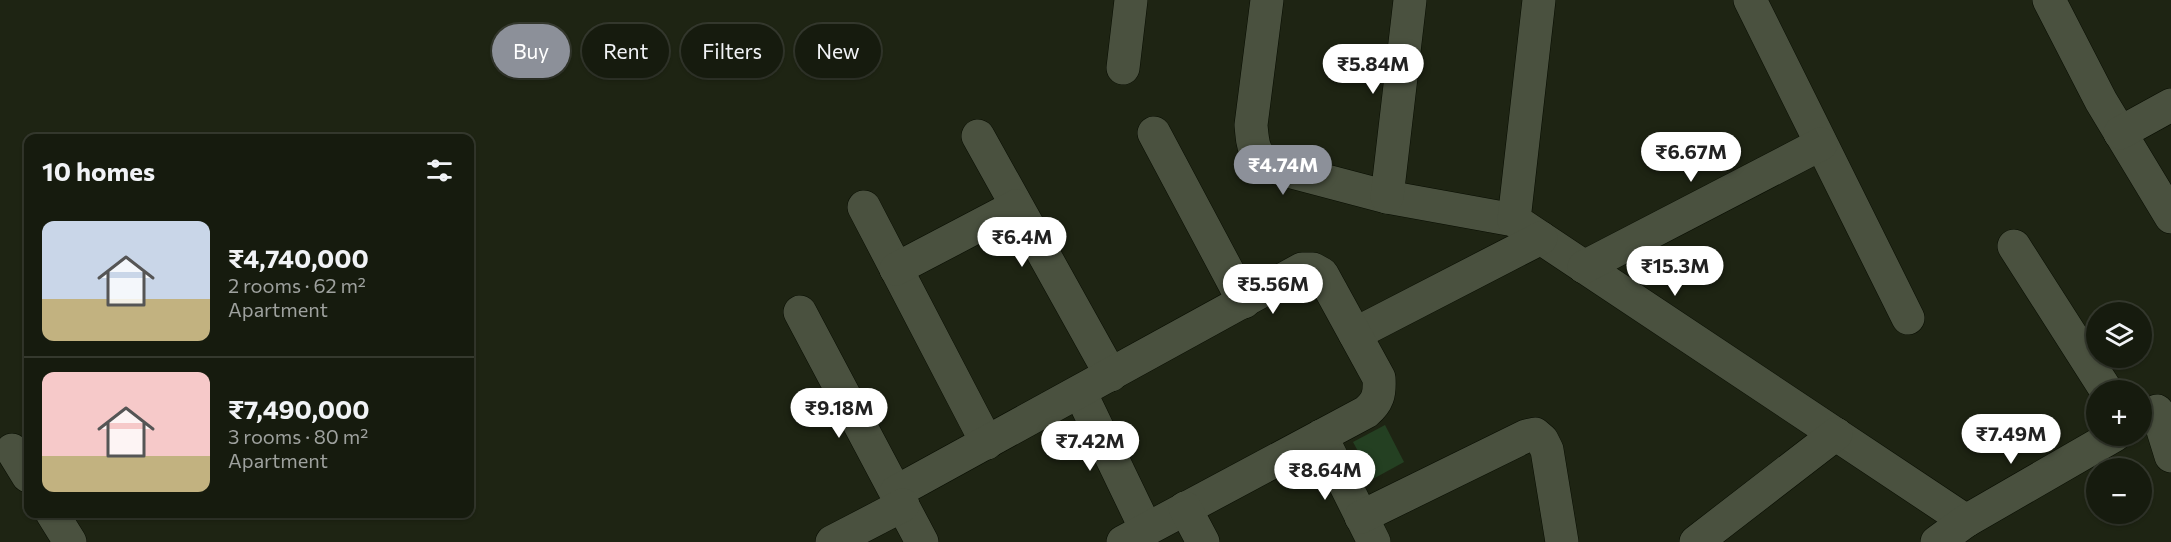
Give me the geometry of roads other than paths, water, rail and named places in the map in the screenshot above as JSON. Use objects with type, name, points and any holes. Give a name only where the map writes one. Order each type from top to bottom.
[{"type":"street","points":[[1123,68],[1131,0]]},
{"type":"street","points":[[1267,0],[1251,125],[1253,145],[1260,159],[1273,167],[1388,197],[1527,229],[1966,521]]},
{"type":"street","points":[[1388,197],[1410,0]]},
{"type":"street","points":[[1527,229],[1539,0]]},
{"type":"street","points":[[1750,0],[1908,318]]},
{"type":"street","points":[[2049,0],[2101,101],[2171,217]]},
{"type":"street","points":[[2121,133],[2171,105]]},
{"type":"street","points":[[1154,133],[1244,302]]},
{"type":"street","points":[[978,136],[1111,375]]},
{"type":"street","points":[[1584,267],[1821,144]]},
{"type":"street","points":[[896,269],[1016,206]]},
{"type":"street","points":[[864,207],[987,443]]},
{"type":"street","points":[[1354,334],[1527,229]]},
{"type":"street","points":[[2014,246],[2100,380]]},
{"type":"street","points":[[832,542],[987,443],[1302,269],[1313,269],[1322,274],[1379,378],[1380,392],[1376,404],[1135,536],[1080,392]]},
{"type":"street","points":[[800,312],[922,542]]},
{"type":"street","points":[[2157,411],[2171,456]]},
{"type":"street","points":[[1696,542],[1836,434]]},
{"type":"street","points":[[1321,436],[1368,529],[1526,436],[1535,435],[1542,440],[1547,450],[1562,542]]},
{"type":"street","points":[[1937,542],[1966,521],[2096,446]]},
{"type":"street","points":[[1185,508],[1203,542]]},
{"type":"street","points":[[55,518],[70,542]]}]
